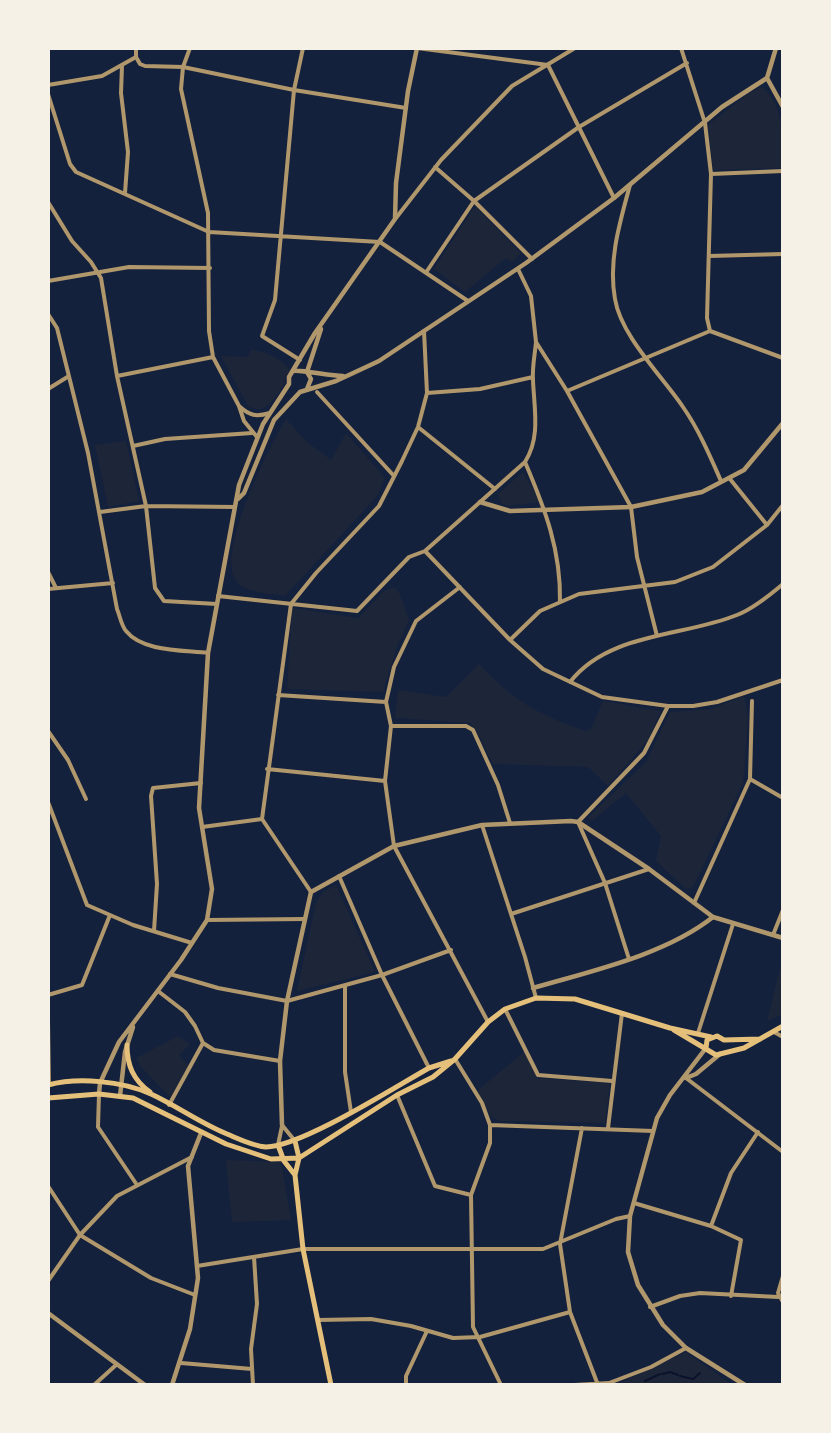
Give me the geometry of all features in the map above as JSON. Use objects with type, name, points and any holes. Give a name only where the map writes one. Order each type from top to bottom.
[{"type":"main road","points":[[48,1098],[99,1094],[120,1096],[146,1103],[201,1133],[271,1160],[284,1161],[299,1158],[397,1095],[433,1077],[455,1059],[488,1022],[505,1009],[536,998],[575,999],[670,1028],[711,1037],[717,1036],[724,1040],[762,1039]]},
{"type":"main road","points":[[670,1028],[706,1048],[713,1055],[744,1048],[783,1026]]},
{"type":"main road","points":[[706,1048],[706,1043],[711,1037]]},
{"type":"main road","points":[[722,1052],[725,1047],[724,1040]]},
{"type":"main road","points":[[127,1045],[127,1058],[133,1074],[144,1087],[169,1105],[249,1143],[266,1147],[295,1141],[429,1068],[455,1059]]},
{"type":"main road","points":[[49,1085],[71,1082],[120,1085],[161,1099]]},
{"type":"main road","points":[[295,1141],[299,1158],[295,1175],[303,1249],[332,1385]]},
{"type":"main road","points":[[278,1145],[284,1161],[295,1175]]},
{"type":"street","points":[[136,48],[136,57],[140,64],[145,66],[183,67],[294,90],[406,108]]},
{"type":"street","points":[[190,48],[183,67],[181,89],[208,213],[209,331],[213,357],[252,433],[257,437]]},
{"type":"street","points":[[300,360],[262,336],[275,300],[294,90],[303,48]]},
{"type":"street","points":[[395,219],[396,183],[417,48],[548,65]]},
{"type":"street","points":[[137,1185],[98,1126],[100,1083],[119,1042],[158,992],[207,920],[212,890],[199,808],[208,654],[239,485],[257,437],[289,384],[289,377],[323,324],[395,219],[435,167],[512,86],[575,48]]},
{"type":"street","points":[[681,48],[705,123],[711,174],[707,318],[710,331]]},
{"type":"street","points":[[238,500],[244,493],[274,420],[300,392],[379,361],[532,259],[614,198],[722,107],[767,78],[776,48]]},
{"type":"street","points":[[48,85],[102,76],[136,57]]},
{"type":"street","points":[[427,271],[474,201],[579,128],[687,63]]},
{"type":"street","points":[[548,65],[614,198]]},
{"type":"street","points":[[122,66],[121,93],[128,152],[125,193]]},
{"type":"street","points":[[767,78],[783,107]]},
{"type":"street","points":[[48,94],[70,164],[76,172],[209,232],[380,242],[427,271],[468,301]]},
{"type":"street","points":[[435,167],[474,201],[532,259]]},
{"type":"street","points":[[711,174],[783,171]]},
{"type":"street","points":[[630,185],[613,257],[612,277],[615,302],[622,321],[685,409],[722,481]]},
{"type":"street","points":[[48,202],[72,241],[101,278],[117,376],[146,506],[155,588],[164,601],[217,604]]},
{"type":"street","points":[[709,256],[783,254]]},
{"type":"street","points":[[48,281],[129,267],[210,268]]},
{"type":"street","points":[[218,596],[357,611],[409,557],[425,551],[525,462],[533,449],[536,416],[533,377],[536,342],[531,297],[518,269]]},
{"type":"street","points":[[48,314],[57,328],[69,376],[124,629],[133,639],[144,644],[208,654]]},
{"type":"street","points":[[307,389],[311,379],[307,372],[312,349],[323,324]]},
{"type":"street","points":[[311,892],[262,819],[291,604],[316,573],[380,506],[418,426],[427,393],[424,331]]},
{"type":"street","points":[[567,391],[645,356],[710,331],[783,357]]},
{"type":"street","points":[[536,342],[567,391],[631,507],[637,557],[657,636]]},
{"type":"street","points":[[117,376],[213,357]]},
{"type":"street","points":[[293,371],[345,376]]},
{"type":"street","points":[[48,389],[69,376]]},
{"type":"street","points":[[427,393],[480,389],[533,377]]},
{"type":"street","points":[[289,384],[294,390],[300,392]]},
{"type":"street","points":[[317,392],[394,476]]},
{"type":"street","points":[[239,406],[248,414],[258,417],[272,412]]},
{"type":"street","points":[[480,502],[510,511],[546,511],[631,507],[702,492],[744,470],[783,423]]},
{"type":"street","points":[[418,426],[495,489]]},
{"type":"street","points":[[133,446],[165,439],[252,433]]},
{"type":"street","points":[[525,462],[546,511],[560,572],[560,602]]},
{"type":"street","points":[[730,479],[767,525]]},
{"type":"street","points":[[510,640],[540,611],[579,594],[675,582],[713,567],[767,525],[783,505]]},
{"type":"street","points":[[100,512],[146,506],[236,507]]},
{"type":"street","points":[[425,551],[510,640],[543,669],[602,697],[668,706],[693,706],[717,702],[783,680]]},
{"type":"street","points":[[48,572],[56,588]]},
{"type":"street","points":[[48,589],[113,583]]},
{"type":"street","points":[[569,682],[581,667],[609,652],[657,636],[738,615],[783,584]]},
{"type":"street","points":[[460,586],[416,621],[394,667],[386,702],[391,726],[385,781],[394,846],[488,1022]]},
{"type":"street","points":[[278,695],[386,702]]},
{"type":"street","points":[[694,903],[750,779],[752,701]]},
{"type":"street","points":[[578,822],[644,753],[668,706]]},
{"type":"street","points":[[391,726],[466,726],[472,730],[498,785],[510,824]]},
{"type":"street","points":[[48,731],[68,760],[86,799]]},
{"type":"street","points":[[267,769],[385,781]]},
{"type":"street","points":[[750,779],[783,798]]},
{"type":"street","points":[[154,931],[157,884],[153,788],[201,783]]},
{"type":"street","points":[[48,802],[87,906],[192,943]]},
{"type":"street","points":[[202,827],[262,819]]},
{"type":"street","points":[[578,822],[605,883],[629,959]]},
{"type":"street","points":[[278,1145],[282,1125],[280,1062],[287,1000],[311,892],[394,846],[482,825],[578,822],[649,869],[712,917],[783,938]]},
{"type":"street","points":[[482,825],[536,998]]},
{"type":"street","points":[[511,914],[649,869]]},
{"type":"street","points":[[338,875],[382,975],[429,1068]]},
{"type":"street","points":[[773,935],[783,910]]},
{"type":"street","points":[[48,995],[82,985],[110,915]]},
{"type":"street","points":[[533,988],[629,959],[690,933],[712,917]]},
{"type":"street","points":[[207,920],[305,919]]},
{"type":"street","points":[[698,1033],[733,924]]},
{"type":"street","points":[[170,974],[218,988],[287,1000],[382,975],[451,950]]},
{"type":"street","points":[[345,986],[345,1072],[351,1112]]},
{"type":"street","points":[[158,992],[184,1012],[203,1043],[214,1050],[280,1062]]},
{"type":"street","points":[[505,1009],[538,1076],[612,1081]]},
{"type":"street","points":[[608,1128],[622,1013]]},
{"type":"street","points":[[48,1020],[49,1085]]},
{"type":"street","points":[[120,1096],[127,1045],[134,1024]]},
{"type":"street","points":[[774,1032],[783,1037]]},
{"type":"street","points":[[169,1105],[203,1043]]},
{"type":"street","points":[[706,1048],[686,1078],[661,1108],[630,1216],[630,1263],[649,1307],[663,1325],[686,1348],[745,1385]]},
{"type":"street","points":[[686,1078],[710,1064],[722,1052]]},
{"type":"street","points":[[455,1059],[482,1104],[490,1125],[490,1143],[471,1195],[470,1250],[473,1327],[480,1337],[501,1385]]},
{"type":"street","points":[[686,1078],[783,1152]]},
{"type":"street","points":[[397,1095],[435,1186],[471,1195]]},
{"type":"street","points":[[282,1125],[295,1141]]},
{"type":"street","points":[[490,1125],[653,1131]]},
{"type":"street","points":[[582,1128],[560,1244],[570,1312],[597,1384]]},
{"type":"street","points":[[711,1226],[730,1173],[758,1132]]},
{"type":"street","points":[[172,1385],[181,1363],[190,1329],[198,1278],[188,1166],[201,1133]]},
{"type":"street","points":[[48,1281],[81,1235],[117,1196],[192,1157]]},
{"type":"street","points":[[48,1186],[81,1235],[151,1278],[195,1295]]},
{"type":"street","points":[[634,1203],[711,1226],[738,1237],[742,1242],[731,1296]]},
{"type":"street","points":[[196,1266],[303,1249],[543,1249],[560,1244],[606,1223],[630,1216]]},
{"type":"street","points":[[253,1385],[251,1349],[258,1304],[254,1257]]},
{"type":"street","points":[[778,1296],[783,1276]]},
{"type":"street","points":[[649,1307],[689,1294],[778,1296]]},
{"type":"street","points":[[778,1296],[783,1302]]},
{"type":"street","points":[[48,1312],[145,1385]]},
{"type":"street","points":[[317,1320],[371,1319],[453,1338],[480,1337],[570,1312]]},
{"type":"street","points":[[406,1385],[406,1377],[427,1331]]},
{"type":"street","points":[[574,1385],[609,1383],[660,1362],[686,1348]]},
{"type":"street","points":[[181,1363],[252,1369]]},
{"type":"street","points":[[94,1385],[116,1365]]},
{"type":"shaded area","points":[[762,87],[770,95],[779,114],[783,168],[713,170],[708,125],[749,93]]},
{"type":"shaded area","points":[[477,208],[521,253],[512,262],[506,258],[465,292],[434,269],[473,209]]},
{"type":"shaded area","points":[[251,350],[273,356],[290,370],[284,380],[285,383],[274,399],[260,409],[248,406],[221,356],[248,357]]},
{"type":"shaded area","points":[[286,419],[306,441],[331,460],[346,433],[385,478],[378,495],[285,596],[259,592],[241,586],[232,568],[238,525],[247,500],[268,452]]},
{"type":"shaded area","points":[[126,441],[139,501],[108,507],[95,445]]},
{"type":"shaded area","points":[[523,472],[540,502],[507,506],[502,504],[498,494]]},
{"type":"shaded area","points":[[394,587],[399,592],[409,620],[397,647],[383,692],[287,689],[292,608],[358,618],[384,591]]},
{"type":"shaded area","points":[[479,664],[515,697],[555,720],[586,731],[591,729],[603,701],[661,711],[648,740],[608,786],[588,767],[493,764],[470,723],[395,718],[398,690],[446,697]]},
{"type":"shaded area","points":[[744,696],[748,716],[743,783],[693,887],[686,889],[656,861],[661,836],[626,793],[592,821],[588,817],[646,762],[670,712],[711,709]]},
{"type":"shaded area","points":[[336,885],[375,972],[297,991],[316,903],[323,892]]},
{"type":"shaded area","points":[[783,957],[783,1014],[767,1021]]},
{"type":"shaded area","points":[[178,1036],[190,1044],[179,1055],[189,1066],[170,1097],[141,1067],[136,1058]]},
{"type":"shaded area","points":[[525,1051],[537,1078],[610,1083],[605,1123],[500,1121],[491,1117],[477,1091]]},
{"type":"shaded area","points":[[226,1160],[281,1162],[291,1220],[232,1222]]},
{"type":"shaded area","points":[[686,1352],[733,1385],[615,1385]]},
{"type":"waterway","points":[[662,1374],[670,1372],[678,1375]]},
{"type":"waterway","points":[[680,1376],[693,1379],[700,1373]]},
{"type":"waterway","points":[[645,1381],[660,1374]]}]
